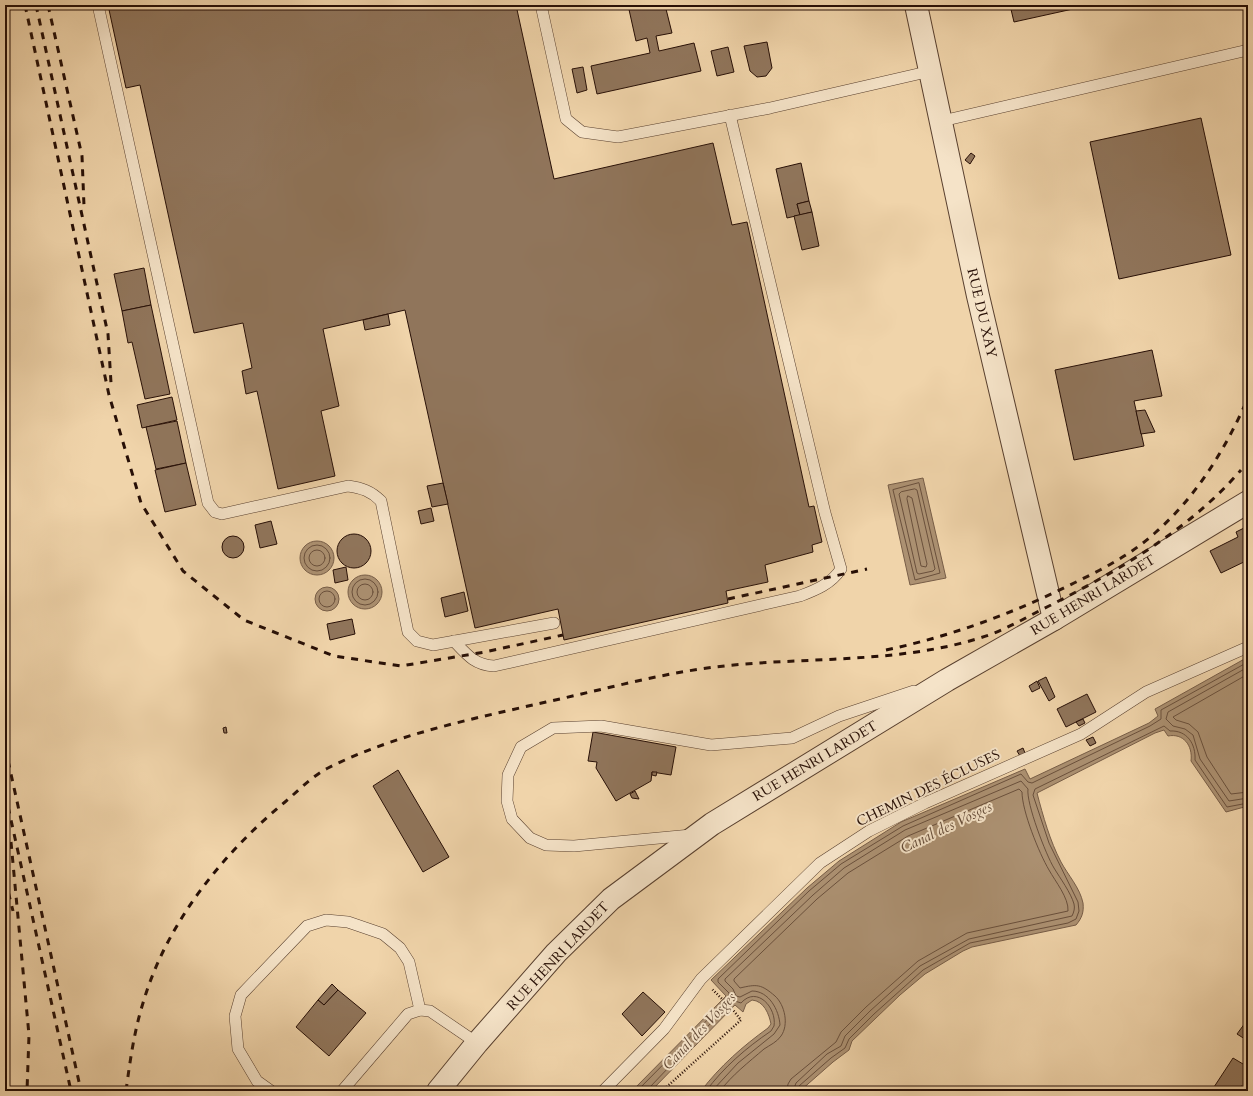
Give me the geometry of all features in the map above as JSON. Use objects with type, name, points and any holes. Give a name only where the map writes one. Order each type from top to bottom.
[{"type":"street","name":"RUE DU XAY","points":[[916,5],[942,121],[978,296],[1054,619]]},
{"type":"street","name":"RUE HENRI LARDET","points":[[438,1091],[477,1043],[556,953],[611,899],[712,824],[947,680],[1054,619],[1248,502]]},
{"type":"lane","points":[[98,5],[208,503],[215,512],[222,514],[348,486],[360,487],[373,493],[381,501],[408,632],[417,641],[433,645],[554,623]]},
{"type":"lane","points":[[541,5],[566,119],[582,132],[618,137],[730,115],[931,71]]},
{"type":"lane","points":[[942,121],[1248,50]]},
{"type":"lane","points":[[454,641],[467,655],[482,665],[494,666],[800,596],[821,588],[837,575],[841,569],[825,513],[730,115]]},
{"type":"lane","name":"CHEMIN DES ÉCLUSES","points":[[603,1091],[664,1030],[701,979],[820,863],[869,831],[925,803],[1082,734],[1146,692],[1248,647]]},
{"type":"lane","points":[[697,835],[574,846],[546,845],[530,838],[512,819],[507,801],[508,775],[521,747],[553,728],[602,726],[711,745],[792,738],[839,716],[947,680]]},
{"type":"lane","points":[[270,1091],[257,1082],[238,1049],[235,1016],[241,996],[307,926],[326,920],[348,922],[383,934],[400,948],[409,962],[420,1010]]},
{"type":"lane","points":[[342,1091],[408,1014],[420,1010],[430,1011],[477,1043]]},
{"type":"path","points":[[662,1091],[741,1020],[721,998]]},
{"type":"water","points":[[923,478],[946,578],[910,585],[888,485]]},
{"type":"water","points":[[317,541],[329,546],[334,558],[329,570],[317,575],[305,570],[300,558],[305,546]]},
{"type":"water","points":[[365,575],[377,580],[382,592],[377,604],[365,609],[353,604],[348,592],[353,580]]},
{"type":"water","points":[[327,587],[332,588],[338,594],[338,604],[332,610],[327,611],[322,610],[316,604],[315,599],[316,594],[322,588]]},
{"type":"water","name":"Canal des Vosges","points":[[1248,657],[1248,806],[1226,812],[1191,761],[1189,745],[1186,741],[1178,736],[1168,736],[1164,730],[1155,733],[1037,793],[1053,846],[1077,887],[1083,903],[1083,912],[1076,925],[972,947],[963,951],[925,974],[900,995],[852,1041],[849,1050],[800,1091],[701,1091],[732,1057],[771,1024],[769,1016],[763,1005],[752,1000],[746,1004],[743,1012],[735,1005],[651,1091],[632,1091],[726,996],[711,980],[807,888],[839,861],[901,822],[1025,769],[1030,779],[1149,723],[1158,716],[1155,709]]},
{"type":"building","points":[[108,5],[516,5],[554,179],[713,143],[732,225],[747,222],[809,507],[814,506],[822,542],[812,545],[813,552],[765,565],[768,582],[726,591],[728,603],[564,640],[558,609],[475,628],[405,310],[323,329],[339,406],[321,411],[335,476],[278,489],[257,391],[246,394],[242,371],[252,368],[243,323],[194,333],[140,85],[126,88]]},
{"type":"building","points":[[628,5],[665,5],[672,33],[656,36],[659,51],[694,43],[701,71],[597,94],[591,66],[650,53],[647,38],[636,41]]},
{"type":"building","points":[[1010,5],[1091,5],[1014,22]]},
{"type":"building","points":[[767,42],[772,68],[766,76],[757,77],[750,71],[744,46]]},
{"type":"building","points":[[728,47],[734,72],[717,76],[711,51]]},
{"type":"building","points":[[583,67],[587,90],[577,93],[572,69]]},
{"type":"building","points":[[1201,118],[1231,255],[1119,279],[1090,142]]},
{"type":"building","points":[[971,153],[975,156],[970,164],[965,160]]},
{"type":"building","points":[[801,163],[809,201],[797,204],[800,215],[787,218],[776,169]]},
{"type":"building","points":[[809,201],[812,212],[800,215],[797,204]]},
{"type":"building","points":[[812,212],[819,246],[802,250],[794,216]]},
{"type":"building","points":[[144,268],[151,305],[122,311],[114,274]]},
{"type":"building","points":[[151,305],[170,394],[145,399],[132,342],[128,343],[122,311]]},
{"type":"building","points":[[388,314],[390,325],[365,330],[363,320]]},
{"type":"building","points":[[1152,350],[1162,396],[1134,401],[1144,446],[1074,460],[1055,370]]},
{"type":"building","points":[[172,397],[177,420],[142,428],[137,405]]},
{"type":"building","points":[[1145,410],[1155,432],[1141,434],[1136,411]]},
{"type":"building","points":[[177,421],[186,463],[156,469],[146,427]]},
{"type":"building","points":[[186,463],[196,505],[165,512],[155,470]]},
{"type":"building","points":[[443,483],[448,504],[432,507],[427,486]]},
{"type":"building","points":[[431,508],[434,521],[421,524],[418,511]]},
{"type":"building","points":[[271,521],[277,544],[260,548],[255,525]]},
{"type":"building","points":[[1248,526],[1248,560],[1221,573],[1210,551],[1238,537],[1236,532]]},
{"type":"building","points":[[354,534],[360,535],[366,539],[370,545],[370,557],[366,563],[360,567],[354,568],[348,567],[342,563],[338,557],[337,551],[338,545],[342,539],[348,535]]},
{"type":"building","points":[[233,536],[241,539],[244,547],[241,555],[233,558],[225,555],[222,547],[225,539]]},
{"type":"building","points":[[346,567],[348,580],[335,583],[333,570]]},
{"type":"building","points":[[464,592],[468,611],[445,617],[441,598]]},
{"type":"building","points":[[352,619],[355,634],[330,640],[327,624]]},
{"type":"building","points":[[1046,677],[1055,697],[1049,701],[1038,681]]},
{"type":"building","points":[[1037,681],[1040,688],[1032,692],[1029,686]]},
{"type":"building","points":[[1087,694],[1096,712],[1066,727],[1057,709]]},
{"type":"building","points":[[1083,719],[1085,723],[1079,726],[1076,722]]},
{"type":"building","points":[[226,727],[227,733],[224,733],[223,728]]},
{"type":"building","points":[[593,732],[676,747],[671,775],[652,772],[651,781],[616,801],[596,768],[597,762],[588,761]]},
{"type":"building","points":[[1093,737],[1096,743],[1090,746],[1086,740]]},
{"type":"building","points":[[1023,748],[1025,753],[1020,756],[1017,751]]},
{"type":"building","points":[[398,770],[449,857],[423,872],[373,786]]},
{"type":"building","points":[[652,772],[657,772],[656,776],[652,775]]},
{"type":"building","points":[[635,791],[639,799],[632,798],[630,794]]},
{"type":"building","points":[[332,984],[338,990],[324,1005],[318,1000]]},
{"type":"building","points":[[338,990],[366,1013],[329,1056],[296,1027],[318,1000],[324,1005]]},
{"type":"building","points":[[643,992],[665,1012],[642,1036],[622,1014]]},
{"type":"building","points":[[1248,1019],[1248,1041],[1237,1034]]},
{"type":"building","points":[[1233,1058],[1248,1067],[1248,1083],[1245,1088],[1241,1086],[1238,1091],[1220,1091],[1214,1087]]},
{"type":"building","points":[[1241,1086],[1245,1088],[1243,1091],[1238,1091]]},
{"type":"railway","points":[[25,5],[109,395],[141,503],[183,571],[244,620],[334,656],[401,666],[485,652],[563,635]]},
{"type":"railway","points":[[36,5],[108,334],[111,383]]},
{"type":"railway","points":[[48,5],[82,156],[84,206]]},
{"type":"railway","points":[[886,650],[959,631],[1006,614],[1085,578],[1106,567],[1137,547],[1171,518],[1197,487],[1220,453],[1248,398]]},
{"type":"railway","points":[[126,1091],[135,1036],[143,1003],[153,974],[181,918],[199,892],[239,844],[305,784],[328,768],[380,746],[435,729],[651,678],[715,667],[853,658],[922,651],[956,645],[989,635],[1013,625],[1103,577],[1153,546],[1199,511],[1221,492],[1241,470]]},
{"type":"railway","points":[[728,599],[867,569]]},
{"type":"railway","points":[[5,747],[81,1091]]},
{"type":"railway","points":[[5,793],[71,1091]]},
{"type":"railway","points":[[11,842],[29,1035],[27,1091]]},
{"type":"railway","points":[[5,879],[13,911]]}]
